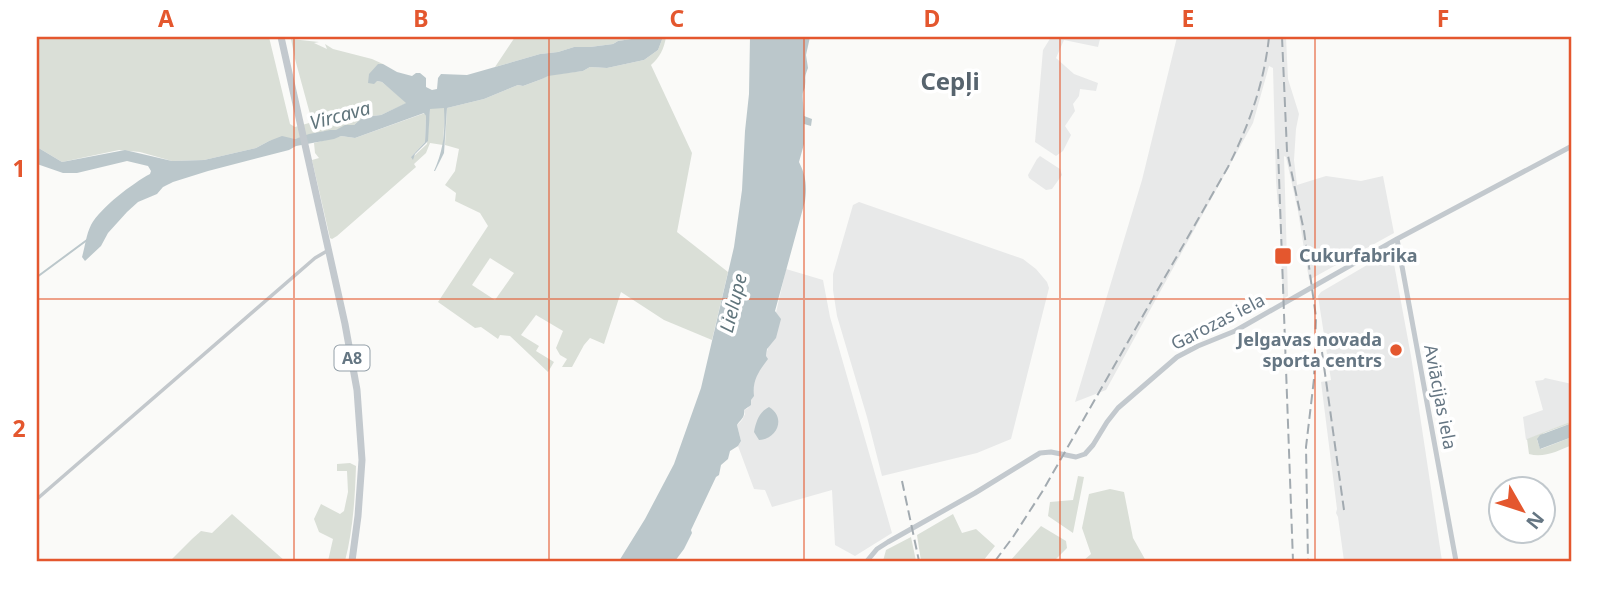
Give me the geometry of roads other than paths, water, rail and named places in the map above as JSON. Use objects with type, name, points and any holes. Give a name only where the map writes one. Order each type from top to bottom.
[{"type":"highway","name":"A8","points":[[281,37],[352,357],[362,460],[352,561]]},
{"type":"main road","name":"Garozas iela","points":[[867,561],[888,541],[1040,453],[1076,457],[1085,454],[1118,408],[1177,357],[1235,331],[1397,239],[1572,146]]},
{"type":"main road","name":"Aviācijas iela","points":[[1397,239],[1456,561]]},
{"type":"street","points":[[37,499],[315,258],[329,251]]},
{"type":"water","points":[[635,37],[663,37],[658,50],[644,60],[548,76],[484,99],[447,108],[444,153],[435,171],[443,140],[444,108],[430,109],[428,141],[415,154],[413,160],[411,157],[425,142],[424,113],[355,138],[341,136],[296,146],[173,182],[157,194],[138,202],[85,261],[82,257],[95,218],[151,171],[148,166],[127,161],[77,173],[63,173],[37,164],[37,147],[62,162],[125,150],[172,161],[204,160],[256,148],[282,136],[295,139],[354,125],[363,117],[381,115],[406,103],[382,82],[368,83],[369,74],[378,64],[412,76],[420,73],[426,78],[426,87],[432,90],[437,89],[441,74],[467,75],[540,54],[574,47],[613,44]]},
{"type":"water","name":"Lielupe","points":[[750,37],[810,37],[803,97],[804,116],[812,119],[811,126],[804,124],[804,144],[799,162],[805,177],[806,196],[775,311],[781,319],[776,338],[767,349],[768,359],[755,380],[751,405],[744,410],[737,425],[741,441],[721,465],[719,475],[684,549],[675,561],[619,561],[674,464],[701,388],[734,247],[742,190]]},
{"type":"water","points":[[769,407],[777,416],[778,427],[771,436],[759,440],[754,432],[756,425],[760,414]]},
{"type":"water","points":[[1572,423],[1572,437],[1540,449],[1537,439],[1540,435]]},
{"type":"waterway","points":[[37,277],[87,240]]},
{"type":"railway","points":[[995,561],[1042,492],[1228,167],[1254,104],[1269,37]]},
{"type":"railway","points":[[1282,37],[1287,151],[1304,231],[1316,317],[1314,379],[1306,447],[1308,561]]},
{"type":"railway","points":[[1278,149],[1293,561]]},
{"type":"railway","points":[[1322,352],[1344,510]]},
{"type":"railway","points":[[902,481],[919,561]]},
{"type":"place","name":"Cukurfabrika","points":[[1283,256]]},
{"type":"place","name":"Jelgavas novada sporta centrs","points":[[1396,350]]},
{"type":"district","name":"Cepļi","points":[[950,82]]},
{"type":"water label","name":"Vircava","points":[[340,115]]}]
